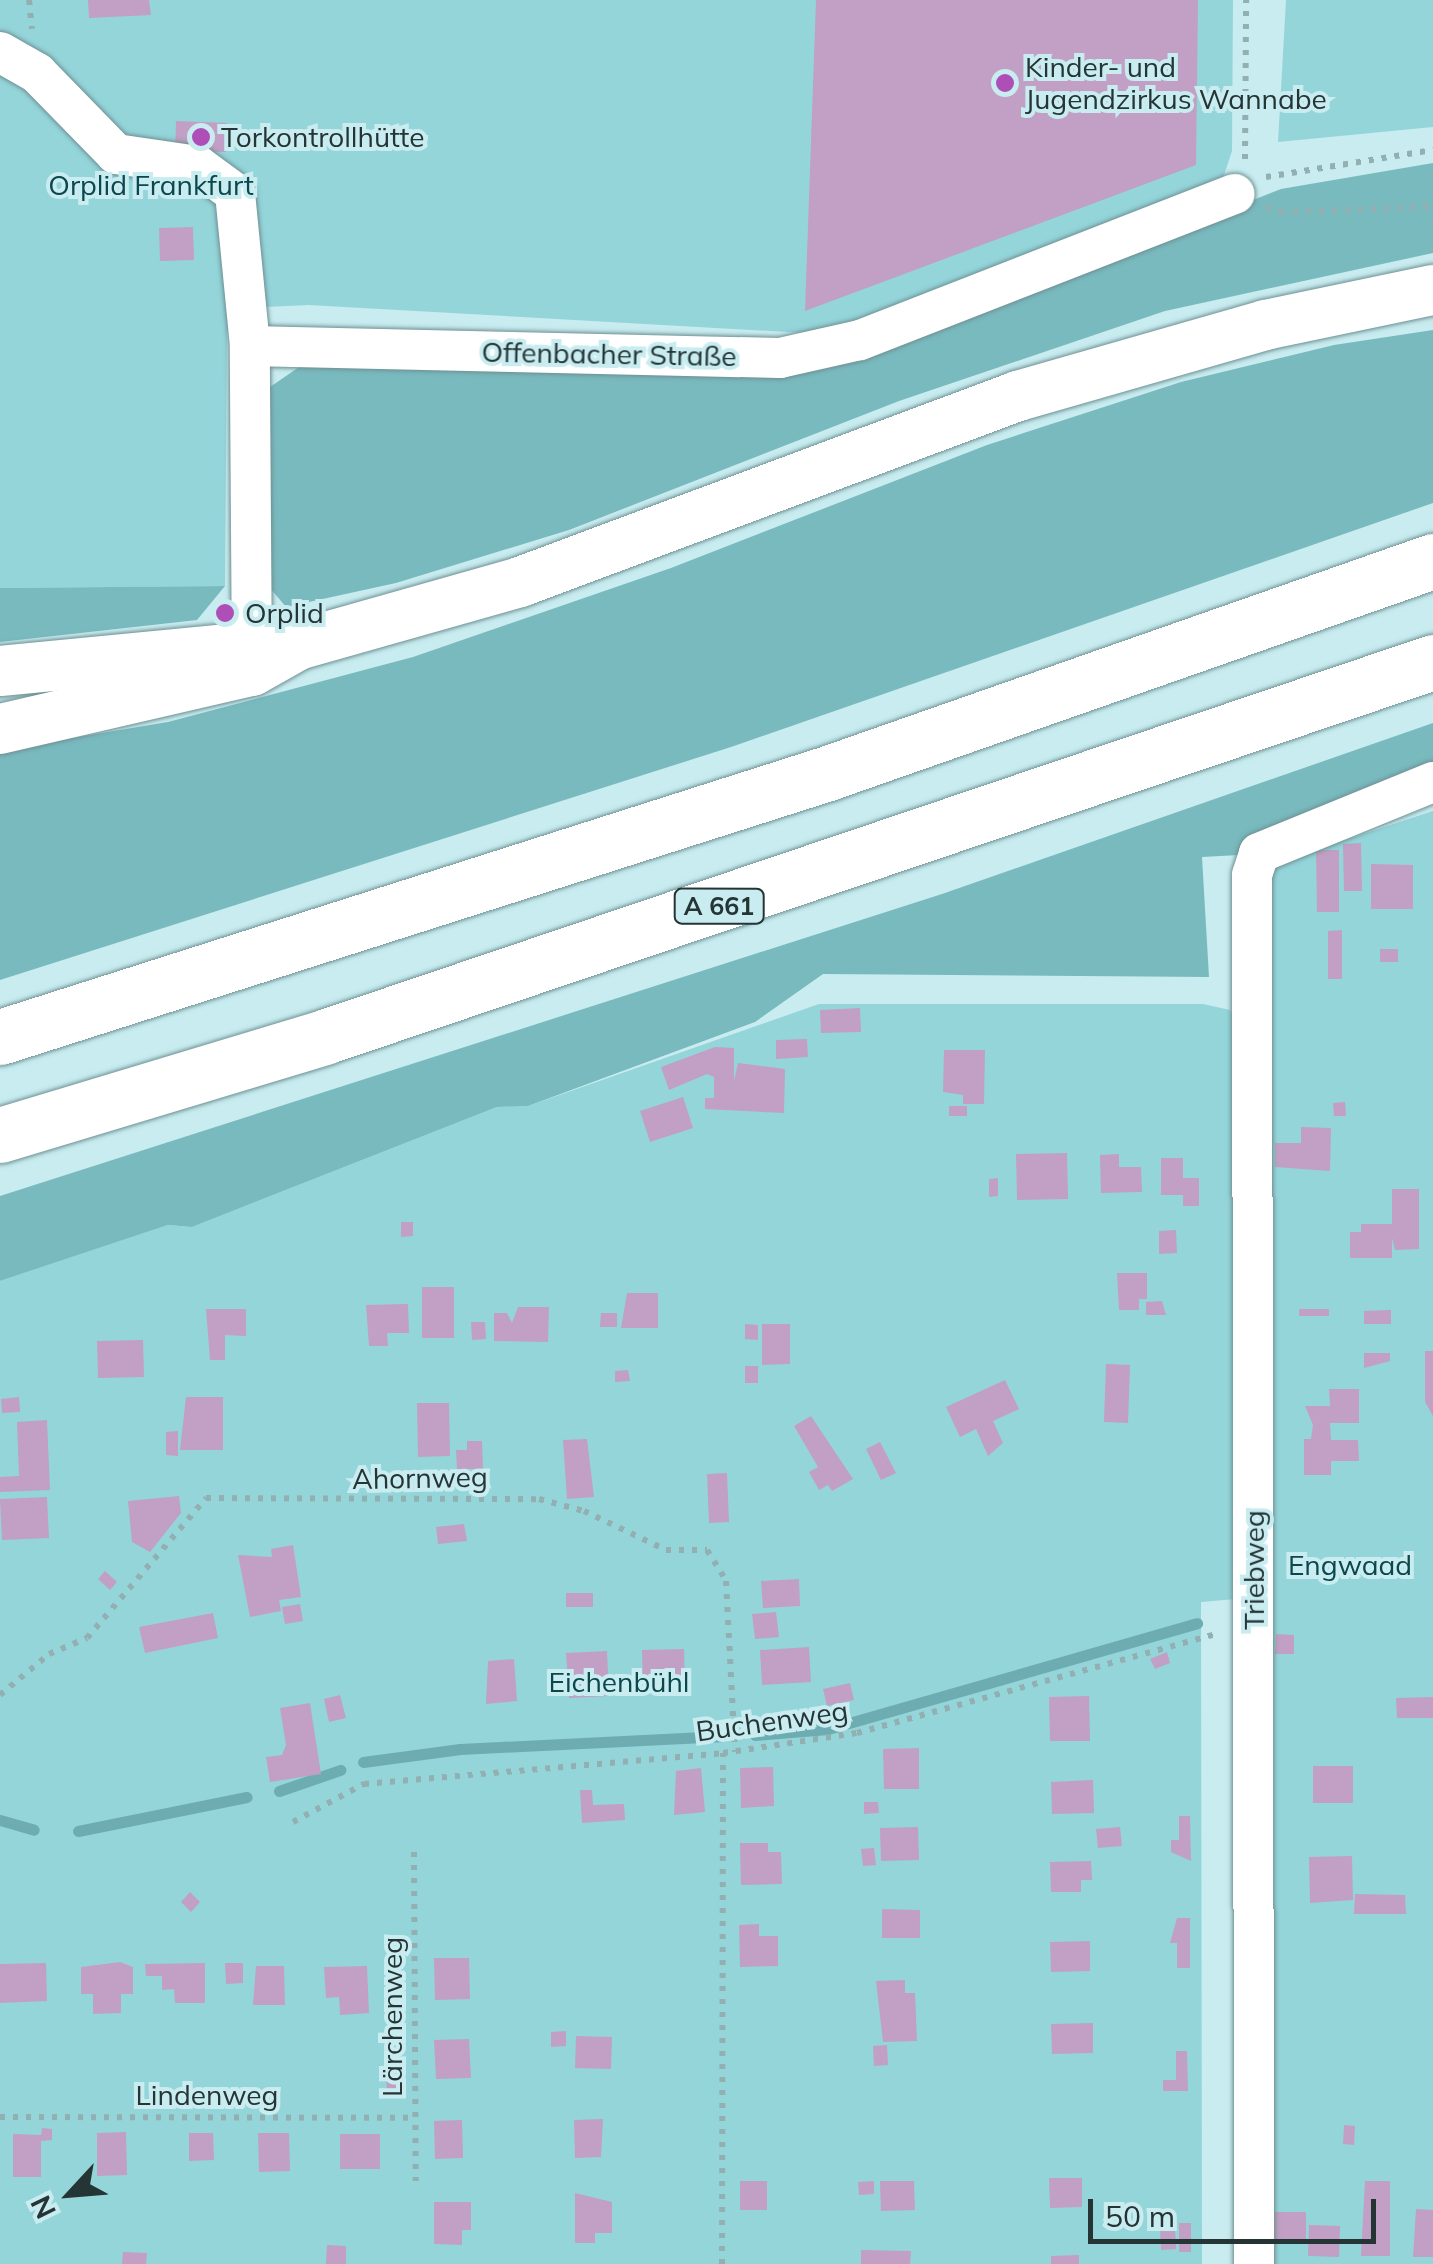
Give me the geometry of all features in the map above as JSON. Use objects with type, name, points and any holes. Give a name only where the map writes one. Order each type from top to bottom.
[{"type":"highway","points":[[0,1037],[828,773],[1433,561]]},
{"type":"highway","name":"A 661","points":[[0,1135],[362,1025],[1433,662]]},
{"type":"main road","points":[[0,729],[520,582],[1018,396],[1265,325],[1433,290]]},
{"type":"main road","points":[[0,670],[267,653]]},
{"type":"street","points":[[0,52],[37,74],[116,154],[198,166],[236,193],[250,346],[267,653]]},
{"type":"street","name":"Offenbacher Straße","points":[[250,346],[780,358],[860,340],[1240,187]]},
{"type":"street","name":"Triebweg","points":[[1254,2264],[1252,875],[1259,853],[1433,782]]},
{"type":"path","points":[[1240,187],[1246,0]]},
{"type":"path","points":[[1240,187],[1433,150]]},
{"type":"path","points":[[1240,187],[1280,212],[1433,207]]},
{"type":"path","name":"Ahornweg","points":[[0,1696],[49,1654],[87,1638],[206,1498],[539,1500],[584,1511],[666,1550],[707,1550],[726,1581],[735,1752]]},
{"type":"path","name":"Buchenweg","points":[[293,1822],[364,1784],[735,1752],[857,1733],[1186,1638],[1254,1629]]},
{"type":"path","points":[[722,2264],[723,1753]]},
{"type":"path","name":"Lärchenweg","points":[[414,1852],[416,2181]]},
{"type":"path","name":"Lindenweg","points":[[0,2117],[415,2118]]},
{"type":"green space","name":"Orplid Frankfurt","points":[[0,0],[1233,0],[1232,151],[1223,178],[841,335],[308,305],[245,308],[227,332],[225,586],[0,588]]},
{"type":"green space","points":[[1286,0],[1433,0],[1433,127],[1278,142]]},
{"type":"green space","name":"Engwaad","points":[[1433,811],[1433,2264],[1267,2264],[1266,866]]},
{"type":"green space","name":"Eichenbühl","points":[[819,1004],[1203,1004],[1230,1010],[1235,1018],[1236,1599],[1201,1602],[1202,2264],[0,2264],[0,1281],[168,1225],[192,1227],[497,1107],[528,1106]]},
{"type":"shaded area","points":[[1433,163],[1433,253],[1165,311],[899,401],[569,530],[396,583],[286,607],[270,588],[270,387],[302,365],[856,358],[1281,189]]},
{"type":"shaded area","points":[[1433,330],[1433,503],[731,747],[0,980],[0,750],[168,722],[413,657],[671,568],[987,445],[1181,382],[1334,345]]},
{"type":"shaded area","points":[[225,586],[197,620],[0,642],[0,588]]},
{"type":"shaded area","points":[[1433,723],[1433,774],[1239,855],[1202,857],[1209,977],[823,974],[755,1022],[528,1106],[497,1107],[192,1227],[168,1225],[0,1281],[0,1196],[942,894]]},
{"type":"building","points":[[88,0],[149,0],[151,15],[89,18]]},
{"type":"building","name":"Kinder- und Jugendzirkus Wannabe","points":[[816,0],[1198,0],[1196,165],[805,311]]},
{"type":"building","name":"Torkontrollhütte","points":[[176,121],[227,123],[226,152],[175,151]]},
{"type":"building","points":[[193,227],[194,260],[160,261],[159,228]]},
{"type":"building","points":[[1361,843],[1362,891],[1344,891],[1343,844]]},
{"type":"building","points":[[1316,850],[1339,850],[1339,912],[1317,912]]},
{"type":"building","points":[[1371,864],[1413,865],[1413,909],[1371,909]]},
{"type":"building","points":[[1342,930],[1342,979],[1328,979],[1328,931]]},
{"type":"building","points":[[1380,949],[1398,949],[1398,962],[1380,962]]},
{"type":"building","points":[[860,1008],[861,1032],[821,1033],[820,1010]]},
{"type":"building","points":[[807,1039],[808,1057],[776,1059],[776,1040]]},
{"type":"building","points":[[715,1047],[734,1048],[734,1081],[738,1063],[785,1069],[784,1113],[705,1109],[705,1098],[714,1098],[714,1077],[707,1074],[669,1090],[661,1067]]},
{"type":"building","points":[[944,1050],[985,1050],[984,1104],[963,1104],[963,1095],[943,1092]]},
{"type":"building","points":[[683,1097],[693,1128],[650,1142],[640,1111]]},
{"type":"building","points":[[1345,1102],[1346,1116],[1334,1116],[1333,1103]]},
{"type":"building","points":[[949,1106],[967,1106],[967,1116],[949,1116]]},
{"type":"building","points":[[1301,1127],[1331,1128],[1330,1171],[1275,1167],[1275,1143],[1301,1143]]},
{"type":"building","points":[[1067,1153],[1068,1199],[1017,1200],[1016,1154]]},
{"type":"building","points":[[1119,1154],[1119,1167],[1141,1167],[1142,1192],[1101,1193],[1100,1155]]},
{"type":"building","points":[[1161,1158],[1183,1158],[1183,1178],[1199,1178],[1199,1206],[1183,1206],[1183,1195],[1161,1195]]},
{"type":"building","points":[[998,1178],[998,1196],[989,1197],[989,1179]]},
{"type":"building","points":[[1392,1189],[1419,1189],[1419,1249],[1395,1250],[1392,1238],[1392,1258],[1350,1258],[1350,1232],[1361,1232],[1361,1224],[1392,1224]]},
{"type":"building","points":[[401,1222],[413,1222],[413,1236],[401,1237]]},
{"type":"building","points":[[1176,1230],[1177,1253],[1159,1254],[1159,1231]]},
{"type":"building","points":[[1117,1273],[1147,1273],[1147,1299],[1139,1299],[1139,1310],[1119,1310]]},
{"type":"building","points":[[422,1287],[454,1287],[454,1338],[422,1338]]},
{"type":"building","points":[[627,1293],[658,1293],[658,1328],[621,1328]]},
{"type":"building","points":[[1162,1301],[1166,1315],[1146,1315],[1146,1302]]},
{"type":"building","points":[[408,1304],[409,1333],[387,1333],[388,1346],[369,1346],[366,1305]]},
{"type":"building","points":[[518,1307],[549,1307],[548,1342],[494,1341],[494,1313],[507,1313],[512,1323]]},
{"type":"building","points":[[206,1309],[246,1309],[246,1336],[225,1335],[225,1360],[210,1360]]},
{"type":"building","points":[[1299,1309],[1329,1309],[1329,1316],[1299,1316]]},
{"type":"building","points":[[1391,1310],[1391,1324],[1364,1324],[1364,1311]]},
{"type":"building","points":[[601,1313],[617,1313],[617,1327],[600,1327]]},
{"type":"building","points":[[471,1322],[485,1322],[486,1339],[472,1340]]},
{"type":"building","points":[[745,1324],[758,1325],[758,1340],[745,1339]]},
{"type":"building","points":[[762,1324],[790,1324],[790,1364],[762,1365]]},
{"type":"building","points":[[143,1340],[144,1377],[98,1378],[97,1341]]},
{"type":"building","points":[[1425,1351],[1433,1351],[1433,1416],[1425,1402]]},
{"type":"building","points":[[1364,1353],[1390,1353],[1390,1361],[1364,1368]]},
{"type":"building","points":[[1106,1364],[1130,1365],[1128,1423],[1104,1422]]},
{"type":"building","points":[[745,1366],[758,1366],[758,1383],[745,1383]]},
{"type":"building","points":[[628,1370],[630,1381],[615,1382],[615,1371]]},
{"type":"building","points":[[1005,1380],[1019,1409],[993,1421],[1003,1443],[988,1456],[976,1429],[960,1437],[946,1407]]},
{"type":"building","points":[[1329,1389],[1359,1389],[1359,1423],[1330,1423],[1331,1440],[1358,1440],[1359,1461],[1331,1461],[1331,1475],[1304,1475],[1304,1439],[1311,1439],[1313,1425],[1305,1406],[1330,1406]]},
{"type":"building","points":[[19,1397],[20,1412],[2,1413],[1,1399]]},
{"type":"building","points":[[186,1397],[223,1397],[223,1450],[180,1450]]},
{"type":"building","points":[[417,1403],[449,1403],[450,1456],[418,1457]]},
{"type":"building","points":[[811,1416],[853,1479],[832,1491],[828,1485],[819,1490],[809,1472],[818,1467],[794,1426]]},
{"type":"building","points":[[47,1420],[50,1490],[0,1492],[0,1477],[19,1476],[17,1422]]},
{"type":"building","points":[[178,1431],[178,1456],[166,1455],[166,1432]]},
{"type":"building","points":[[587,1439],[594,1497],[567,1499],[563,1440]]},
{"type":"building","points":[[467,1441],[482,1441],[483,1469],[457,1469],[456,1450],[467,1450]]},
{"type":"building","points":[[880,1442],[896,1473],[881,1480],[866,1449]]},
{"type":"building","points":[[727,1473],[729,1522],[709,1523],[707,1474]]},
{"type":"building","points":[[179,1496],[181,1513],[150,1552],[132,1542],[128,1501]]},
{"type":"building","points":[[47,1497],[49,1538],[2,1540],[0,1499]]},
{"type":"building","points":[[464,1524],[467,1541],[438,1544],[436,1527]]},
{"type":"building","points":[[293,1545],[301,1597],[279,1600],[281,1611],[250,1617],[238,1555],[272,1557],[271,1549]]},
{"type":"building","points":[[105,1571],[117,1582],[110,1590],[98,1579]]},
{"type":"building","points":[[799,1579],[800,1606],[763,1608],[761,1581]]},
{"type":"building","points":[[566,1593],[593,1593],[593,1607],[566,1607]]},
{"type":"building","points":[[300,1604],[303,1621],[285,1624],[282,1607]]},
{"type":"building","points":[[776,1612],[779,1637],[755,1639],[752,1614]]},
{"type":"building","points":[[213,1613],[218,1638],[145,1653],[139,1627]]},
{"type":"building","points":[[1276,1634],[1294,1635],[1294,1654],[1275,1654]]},
{"type":"building","points":[[809,1647],[811,1682],[762,1685],[760,1650]]},
{"type":"building","points":[[684,1649],[685,1685],[643,1687],[642,1650]]},
{"type":"building","points":[[607,1651],[609,1696],[569,1698],[566,1653]]},
{"type":"building","points":[[1167,1652],[1170,1663],[1155,1669],[1150,1659]]},
{"type":"building","points":[[514,1659],[517,1701],[486,1704],[488,1661]]},
{"type":"building","points":[[850,1683],[854,1700],[827,1706],[823,1689]]},
{"type":"building","points":[[340,1695],[346,1718],[329,1722],[324,1699]]},
{"type":"building","points":[[1089,1696],[1090,1741],[1050,1741],[1049,1697]]},
{"type":"building","points":[[1433,1697],[1433,1718],[1397,1718],[1396,1698]]},
{"type":"building","points":[[310,1703],[321,1774],[270,1782],[266,1757],[282,1755],[286,1745],[280,1708]]},
{"type":"building","points":[[919,1748],[919,1789],[884,1789],[883,1749]]},
{"type":"building","points":[[1313,1766],[1353,1766],[1353,1803],[1313,1803]]},
{"type":"building","points":[[773,1767],[774,1806],[741,1808],[740,1768]]},
{"type":"building","points":[[701,1768],[705,1812],[674,1815],[676,1771]]},
{"type":"building","points":[[1093,1780],[1094,1813],[1052,1814],[1051,1782]]},
{"type":"building","points":[[580,1790],[592,1790],[593,1805],[624,1804],[625,1820],[582,1823]]},
{"type":"building","points":[[864,1802],[878,1802],[879,1813],[864,1814]]},
{"type":"building","points":[[1179,1816],[1190,1816],[1191,1861],[1171,1852],[1171,1840],[1179,1840]]},
{"type":"building","points":[[918,1827],[919,1860],[881,1861],[880,1828]]},
{"type":"building","points":[[1120,1827],[1122,1846],[1098,1848],[1096,1829]]},
{"type":"building","points":[[740,1843],[768,1843],[768,1852],[781,1852],[782,1884],[741,1885]]},
{"type":"building","points":[[874,1848],[876,1865],[863,1866],[861,1849]]},
{"type":"building","points":[[1352,1856],[1353,1900],[1310,1903],[1309,1857]]},
{"type":"building","points":[[1091,1861],[1092,1880],[1081,1880],[1081,1892],[1051,1892],[1050,1862]]},
{"type":"building","points":[[190,1892],[200,1902],[191,1912],[181,1902]]},
{"type":"building","points":[[1355,1894],[1405,1895],[1406,1914],[1354,1914]]},
{"type":"building","points":[[882,1909],[920,1910],[920,1938],[882,1938]]},
{"type":"building","points":[[1177,1918],[1190,1918],[1190,1968],[1177,1968],[1177,1943],[1170,1943]]},
{"type":"building","points":[[759,1924],[759,1936],[778,1936],[778,1966],[740,1967],[739,1925]]},
{"type":"building","points":[[1090,1941],[1090,1971],[1051,1972],[1050,1942]]},
{"type":"building","points":[[434,1958],[469,1958],[470,1999],[435,2000]]},
{"type":"building","points":[[120,1962],[133,1967],[133,1994],[121,1994],[121,2013],[93,2014],[93,1994],[81,1994],[81,1967]]},
{"type":"building","points":[[46,1963],[47,2001],[0,2003],[0,1964]]},
{"type":"building","points":[[205,1963],[205,2003],[175,2003],[174,1989],[162,1990],[162,1976],[146,1976],[145,1964]]},
{"type":"building","points":[[225,1963],[243,1963],[243,1983],[226,1984]]},
{"type":"building","points":[[256,1966],[284,1966],[285,2005],[253,2005]]},
{"type":"building","points":[[367,1966],[369,2013],[340,2015],[339,1997],[326,1998],[324,1967]]},
{"type":"building","points":[[905,1980],[905,1993],[915,1993],[917,2041],[883,2042],[876,1981]]},
{"type":"building","points":[[1093,2023],[1093,2053],[1052,2054],[1051,2024]]},
{"type":"building","points":[[566,2031],[566,2046],[551,2047],[551,2032]]},
{"type":"building","points":[[576,2036],[612,2037],[611,2069],[575,2068]]},
{"type":"building","points":[[469,2039],[471,2078],[436,2079],[434,2040]]},
{"type":"building","points":[[887,2045],[888,2065],[874,2066],[873,2046]]},
{"type":"building","points":[[1176,2051],[1187,2051],[1188,2091],[1163,2091],[1163,2080],[1176,2080]]},
{"type":"building","points":[[385,2061],[404,2061],[405,2090],[387,2091]]},
{"type":"building","points":[[603,2119],[601,2157],[575,2158],[574,2120]]},
{"type":"building","points":[[462,2120],[463,2158],[435,2159],[434,2121]]},
{"type":"building","points":[[1344,2125],[1355,2126],[1354,2145],[1343,2144]]},
{"type":"building","points":[[42,2128],[52,2129],[52,2140],[41,2141],[41,2177],[13,2177],[13,2134],[41,2135]]},
{"type":"building","points":[[126,2132],[127,2175],[97,2176],[97,2133]]},
{"type":"building","points":[[189,2133],[213,2133],[214,2160],[189,2161]]},
{"type":"building","points":[[258,2133],[289,2133],[290,2171],[259,2172]]},
{"type":"building","points":[[340,2134],[380,2134],[380,2169],[340,2169]]},
{"type":"building","points":[[1049,2178],[1082,2178],[1082,2207],[1050,2208]]},
{"type":"building","points":[[740,2181],[767,2181],[767,2210],[740,2210]]},
{"type":"building","points":[[874,2181],[874,2194],[859,2195],[858,2182]]},
{"type":"building","points":[[880,2181],[914,2181],[915,2210],[881,2211]]},
{"type":"building","points":[[1365,2181],[1390,2181],[1390,2256],[1361,2256]]},
{"type":"building","points":[[575,2193],[612,2202],[612,2233],[595,2233],[595,2243],[575,2243]]},
{"type":"building","points":[[434,2202],[471,2202],[471,2230],[462,2230],[462,2245],[434,2244]]},
{"type":"building","points":[[1416,2209],[1433,2210],[1433,2257],[1413,2257]]},
{"type":"building","points":[[1269,2212],[1306,2212],[1306,2241],[1270,2241]]},
{"type":"building","points":[[1179,2223],[1191,2223],[1191,2252],[1179,2252]]},
{"type":"building","points":[[1309,2225],[1340,2226],[1339,2257],[1308,2256]]},
{"type":"building","points":[[1175,2227],[1176,2249],[1161,2250],[1160,2228]]},
{"type":"building","points":[[327,2245],[346,2246],[346,2264],[326,2264]]},
{"type":"building","points":[[861,2250],[911,2251],[910,2264],[861,2264]]},
{"type":"building","points":[[123,2252],[147,2253],[146,2264],[122,2264]]},
{"type":"building","points":[[1079,2255],[1079,2264],[1051,2264],[1051,2256]]},
{"type":"waterway","points":[[755,1735],[828,1729],[1197,1623]]},
{"type":"waterway","points":[[363,1762],[460,1749],[724,1736]]},
{"type":"waterway","points":[[279,1791],[340,1770]]},
{"type":"waterway","points":[[78,1831],[247,1797]]},
{"type":"waterway","points":[[0,1820],[34,1830]]},
{"type":"place","name":"Kinder- und Jugendzirkus Wannabe","points":[[1005,83]]},
{"type":"place","name":"Torkontrollhütte","points":[[201,137]]},
{"type":"place","name":"Orplid","points":[[225,613]]}]
